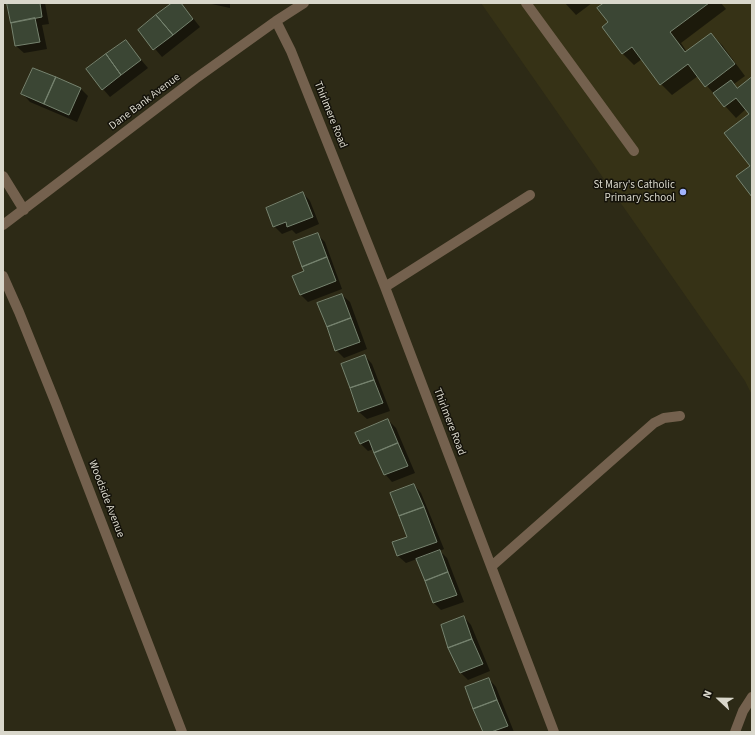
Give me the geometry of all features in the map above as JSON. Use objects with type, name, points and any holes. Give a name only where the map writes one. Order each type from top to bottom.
[{"type":"street","name":"Dane Bank Avenue","points":[[3,225],[195,79],[276,21],[304,3]]},
{"type":"street","points":[[526,3],[634,151]]},
{"type":"street","name":"Thirlmere Road","points":[[276,21],[291,51],[386,287],[438,429],[493,565],[554,732]]},
{"type":"street","points":[[3,176],[24,210]]},
{"type":"street","points":[[386,287],[530,195]]},
{"type":"street","name":"Woodside Avenue","points":[[3,276],[56,404],[182,732]]},
{"type":"street","points":[[493,565],[654,422],[664,418],[680,416]]},
{"type":"street","points":[[735,732],[743,711],[752,697]]},
{"type":"shaded area","name":"St Mary's Catholic Primary School","points":[[481,3],[752,3],[752,395],[745,381]]},
{"type":"building","points":[[7,3],[40,3],[42,17],[11,23]]},
{"type":"building","points":[[172,3],[181,3],[193,19],[173,35],[156,15]]},
{"type":"building","points":[[604,3],[709,3],[670,32],[685,52],[711,33],[735,64],[705,87],[688,64],[660,85],[632,47],[622,54],[602,27],[608,22],[597,8]]},
{"type":"building","points":[[156,15],[173,35],[153,50],[138,30]]},
{"type":"building","points":[[35,18],[40,42],[15,46],[11,23]]},
{"type":"building","points":[[126,40],[141,60],[121,75],[106,54]]},
{"type":"building","points":[[106,54],[121,75],[102,90],[86,69]]},
{"type":"building","points":[[33,68],[56,77],[44,104],[21,94]]},
{"type":"building","points":[[56,77],[81,88],[69,115],[44,104]]},
{"type":"building","points":[[752,77],[752,197],[736,176],[750,166],[724,133],[749,114],[736,98],[724,107],[713,93],[731,80],[737,88]]},
{"type":"building","points":[[303,192],[313,217],[287,227],[286,222],[273,227],[266,208]]},
{"type":"building","points":[[318,233],[327,257],[302,267],[293,242]]},
{"type":"building","points":[[327,257],[336,281],[300,295],[292,276],[304,271],[302,267]]},
{"type":"building","points":[[342,294],[351,318],[327,327],[317,303]]},
{"type":"building","points":[[351,318],[360,342],[335,351],[327,327]]},
{"type":"building","points":[[365,355],[374,380],[350,388],[341,364]]},
{"type":"building","points":[[374,380],[383,403],[358,412],[350,388]]},
{"type":"building","points":[[388,419],[398,443],[374,453],[369,440],[360,444],[355,433]]},
{"type":"building","points":[[398,443],[408,466],[384,475],[374,453]]},
{"type":"building","points":[[414,484],[424,507],[399,516],[390,493]]},
{"type":"building","points":[[424,507],[437,542],[397,556],[392,542],[407,537],[399,516]]},
{"type":"building","points":[[440,550],[448,572],[425,581],[416,559]]},
{"type":"building","points":[[448,572],[457,595],[433,603],[425,581]]},
{"type":"building","points":[[464,616],[472,639],[448,648],[441,625]]},
{"type":"building","points":[[472,639],[483,664],[460,673],[448,648]]},
{"type":"building","points":[[489,678],[497,700],[473,709],[465,687]]},
{"type":"building","points":[[497,700],[508,726],[491,732],[483,732],[473,709]]},
{"type":"place","name":"St Mary's Catholic Primary School","points":[[683,192]]}]
